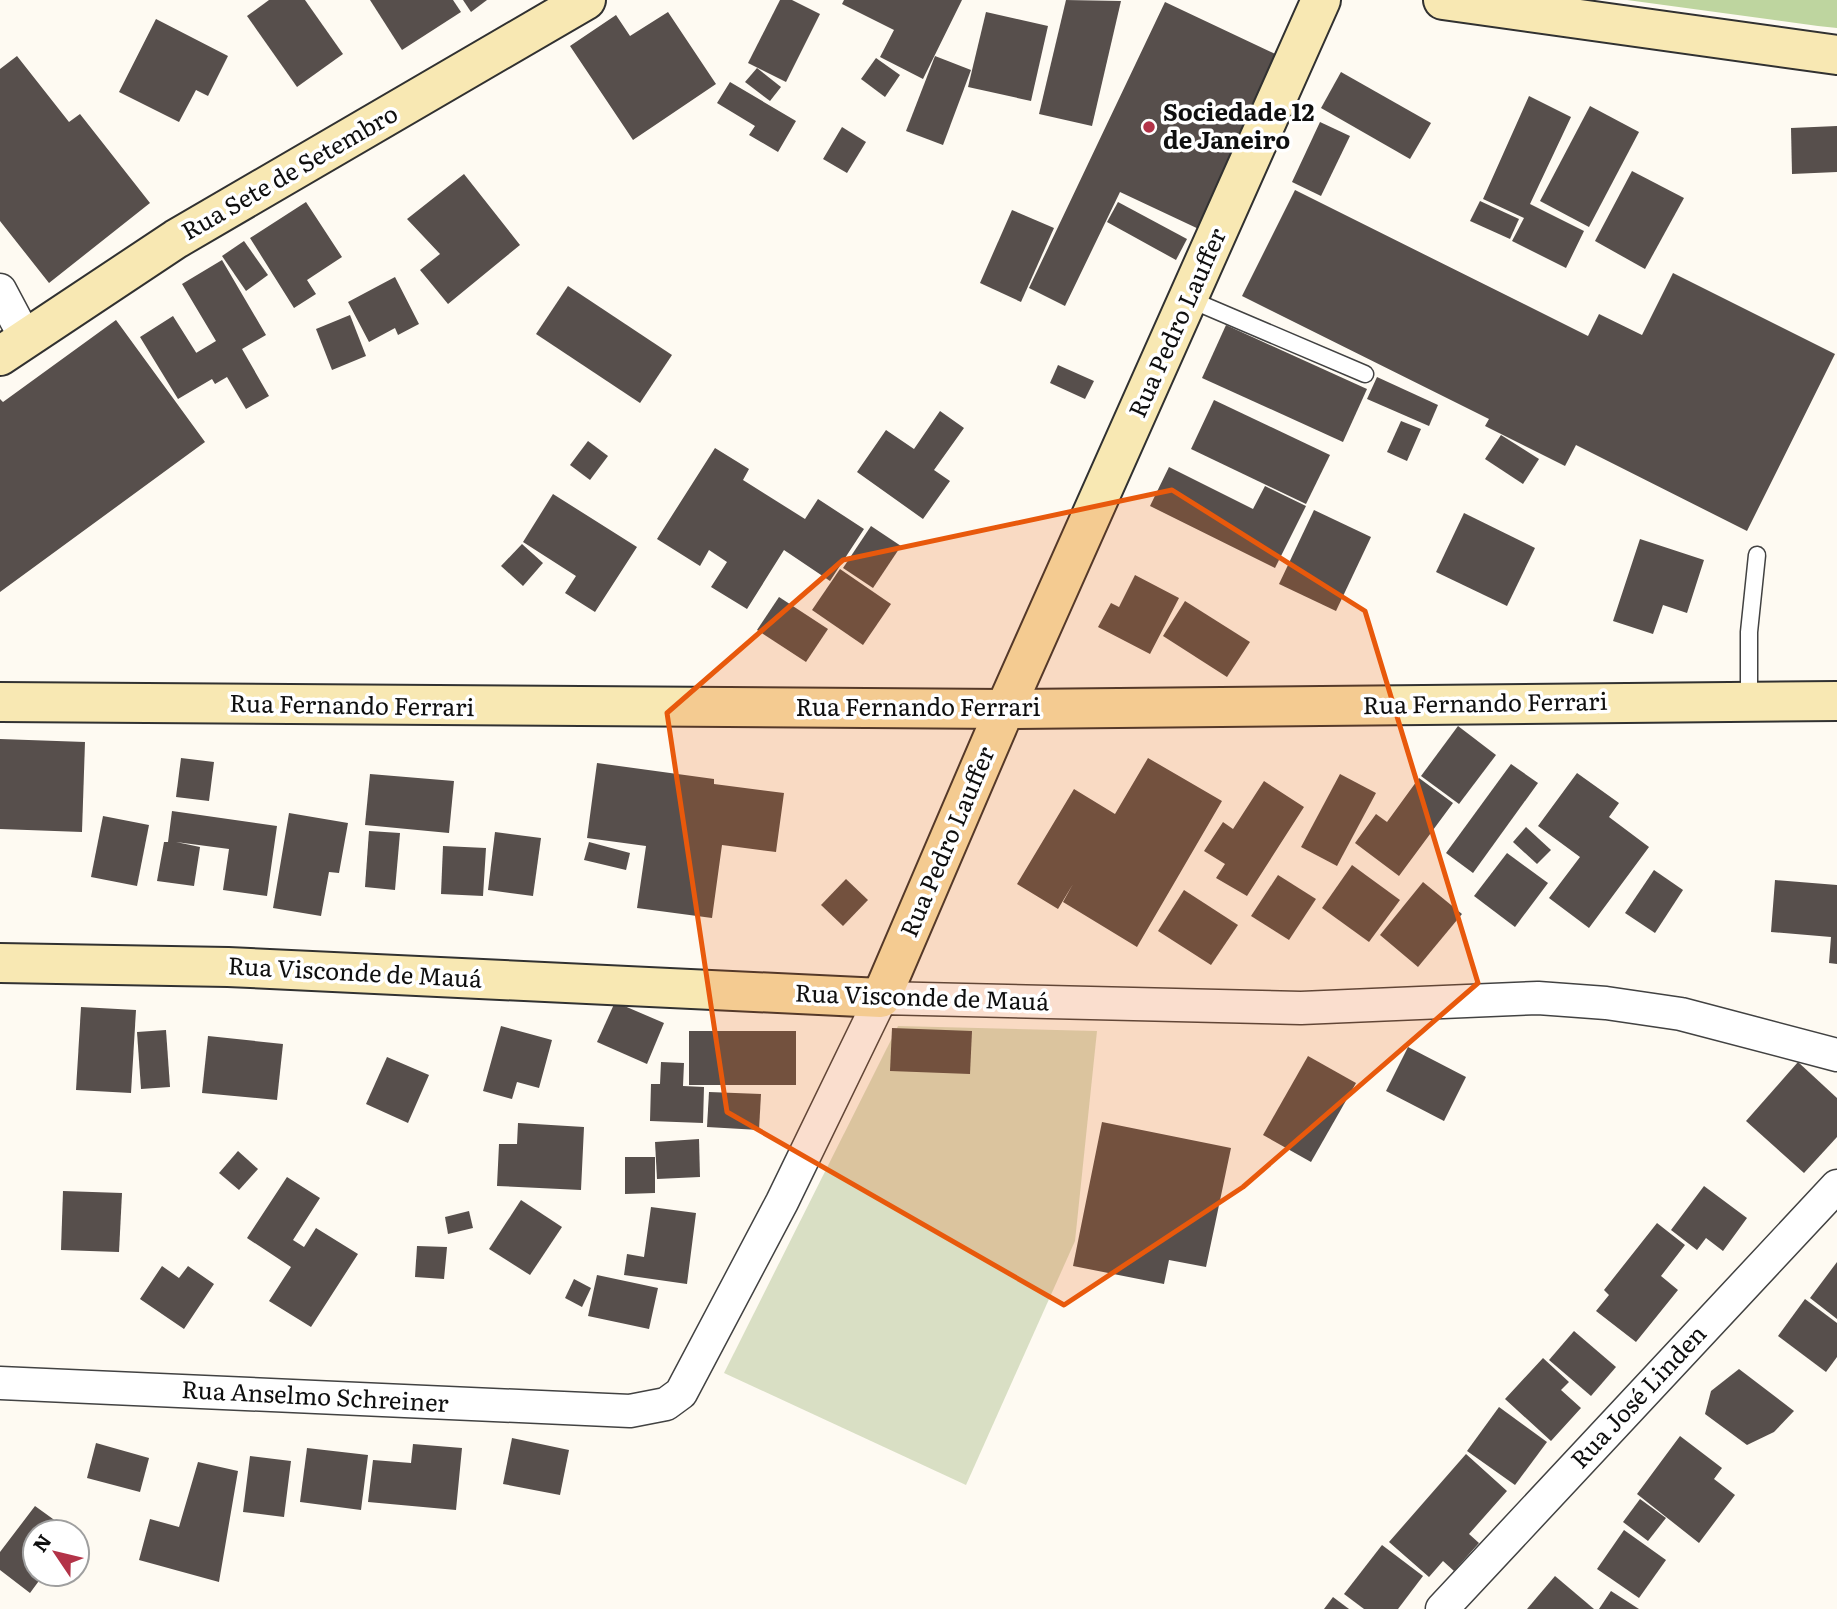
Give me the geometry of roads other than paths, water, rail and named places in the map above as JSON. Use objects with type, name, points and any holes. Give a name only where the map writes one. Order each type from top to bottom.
[{"type":"main road","name":"Rua Sete de Setembro","points":[[13,347],[176,239],[586,0]]},
{"type":"main road","name":"Rua Pedro Lauffer","points":[[881,998],[1005,709],[1321,0]]},
{"type":"main road","points":[[1443,0],[1837,55]]},
{"type":"main road","name":"Rua Fernando Ferrari","points":[[0,702],[1005,709],[1837,701]]},
{"type":"main road","name":"Rua Visconde de Mauá","points":[[0,963],[228,967],[881,998]]},
{"type":"street","points":[[0,290],[13,347]]},
{"type":"street","name":"Rua Visconde de Mauá","points":[[881,998],[1301,1007],[1538,998],[1681,1014],[1837,1055]]},
{"type":"street","name":"Rua Pedro Lauffer","points":[[630,1411],[666,1404],[681,1393],[788,1190],[881,998]]},
{"type":"street","name":"Rua José Linden","points":[[1442,1609],[1837,1186]]},
{"type":"street","name":"Rua Anselmo Schreiner","points":[[0,1384],[630,1411]]},
{"type":"lane","points":[[1189,299],[1365,374]]},
{"type":"lane","points":[[1749,702],[1749,632],[1757,555]]},
{"type":"place","name":"Sociedade 12 de Janeiro","points":[[1149,127]]}]
